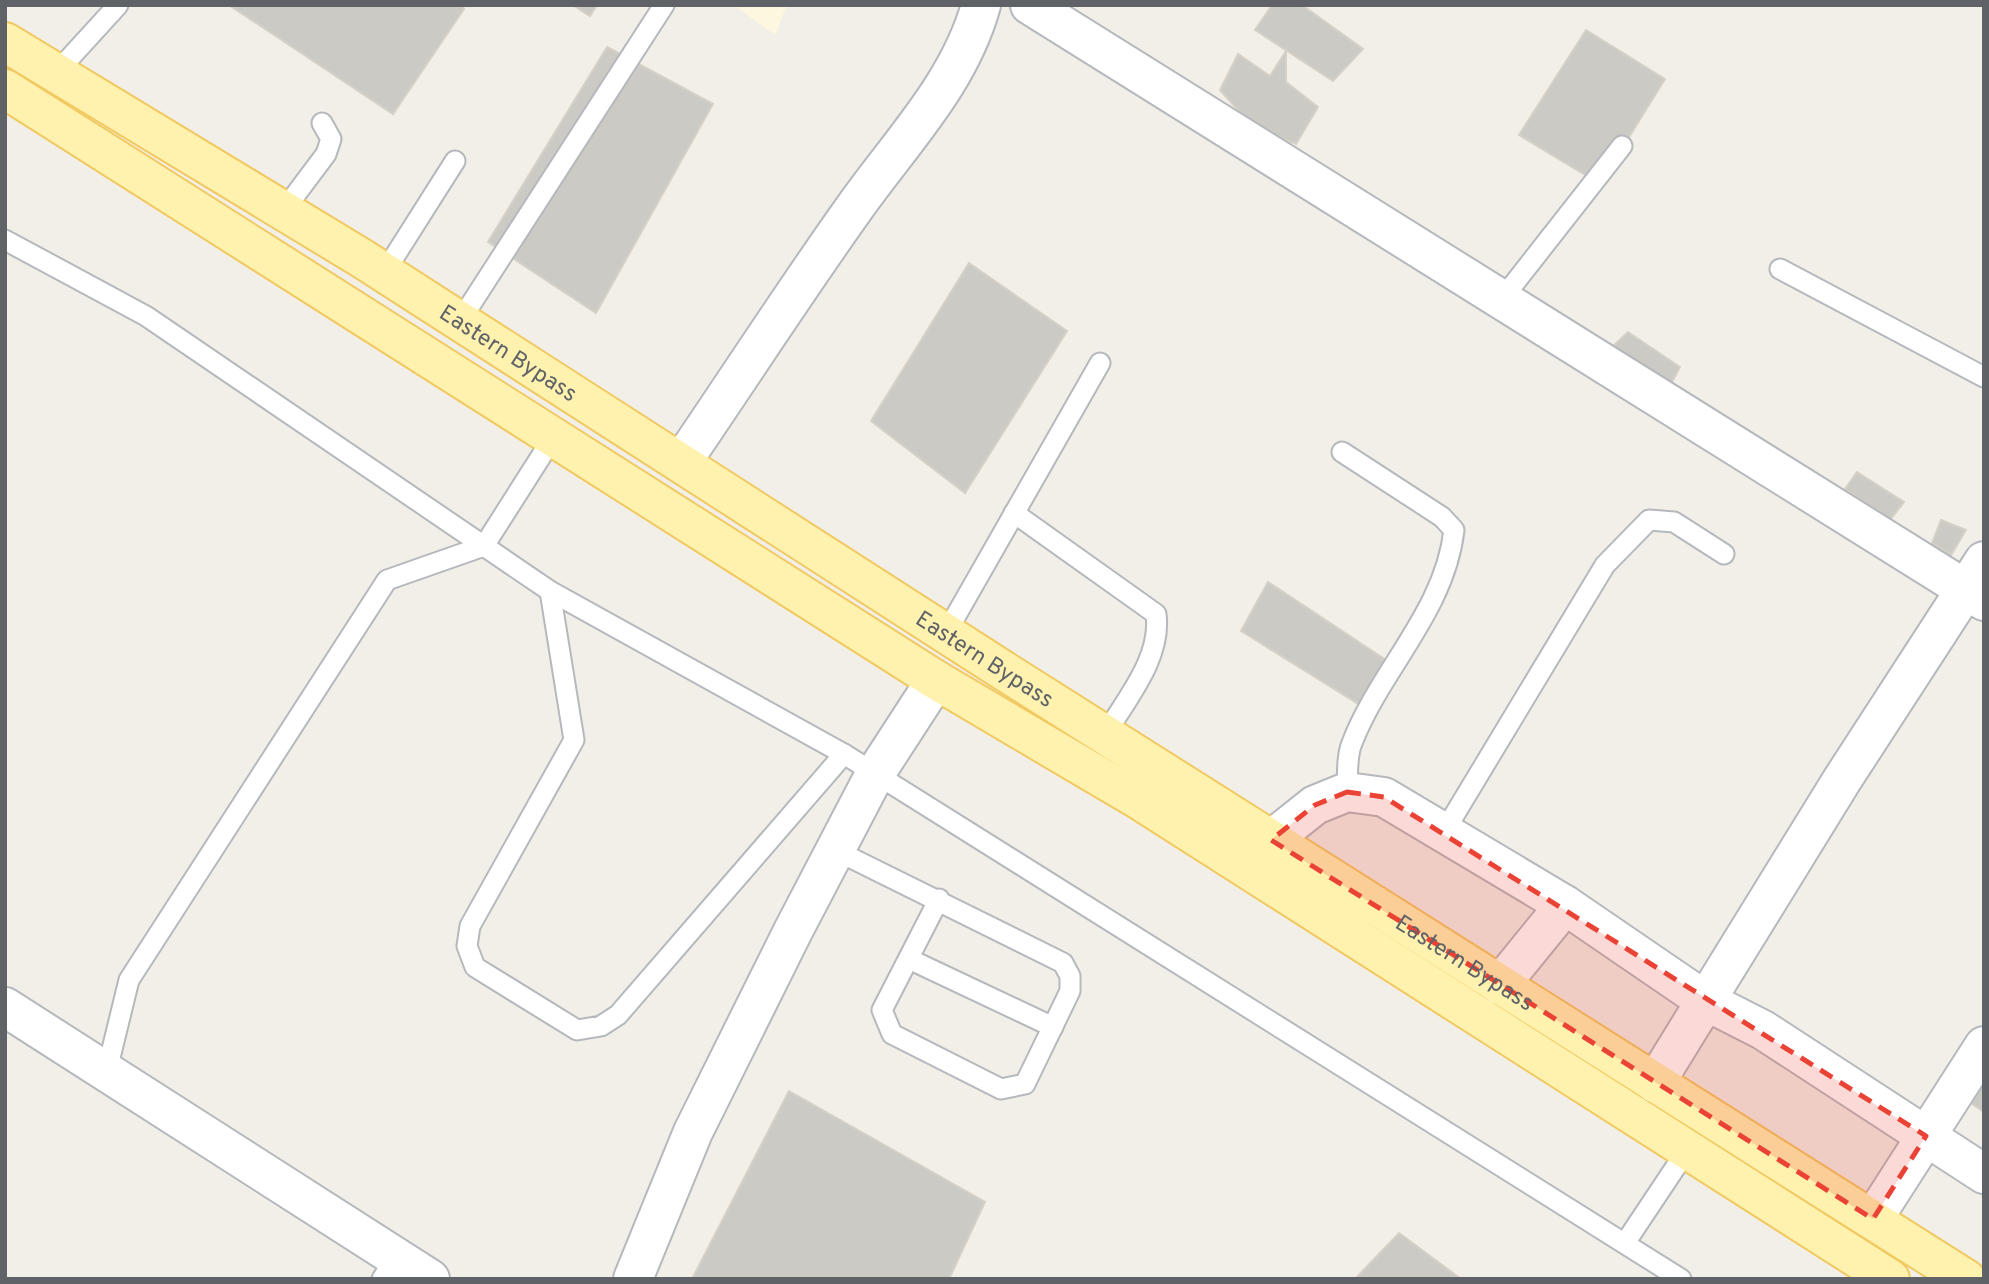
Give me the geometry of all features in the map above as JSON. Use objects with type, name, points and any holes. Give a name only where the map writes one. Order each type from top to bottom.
[{"type":"main road","name":"Eastern Bypass","points":[[5,42],[384,273],[1271,840],[1966,1279]]},
{"type":"main road","name":"Eastern Bypass","points":[[5,89],[936,680],[1141,801],[1890,1279]]},
{"type":"street","points":[[681,463],[855,207],[944,89],[974,30],[981,5]]},
{"type":"street","points":[[1030,5],[1502,299],[1977,584],[1704,1000],[1655,1083]]},
{"type":"street","points":[[634,1279],[693,1132],[835,850],[859,764],[936,680]]},
{"type":"street","points":[[1271,840],[1315,805],[1347,792],[1384,797],[1564,905],[1704,1000],[1763,1030],[1984,1174]]},
{"type":"street","points":[[1500,985],[1564,905]]},
{"type":"street","points":[[5,1007],[389,1268],[429,1279]]},
{"type":"street","points":[[1873,1219],[1984,1046]]},
{"type":"lane","points":[[56,73],[118,5]]},
{"type":"lane","points":[[460,321],[664,5]]},
{"type":"lane","points":[[284,211],[326,155],[331,139],[322,123]]},
{"type":"lane","points":[[1502,299],[1622,146]]},
{"type":"lane","points":[[384,273],[455,161]]},
{"type":"lane","points":[[5,240],[146,316],[550,591],[859,764],[1681,1279]]},
{"type":"lane","points":[[1780,269],[1984,377]]},
{"type":"lane","points":[[946,633],[1100,363]]},
{"type":"lane","points":[[106,1074],[130,980],[387,580],[484,546],[554,436]]},
{"type":"lane","points":[[1342,452],[1442,517],[1454,530],[1452,547],[1427,612],[1350,746],[1347,792]]},
{"type":"lane","points":[[1014,513],[1156,614],[1158,631],[1152,655],[1105,734]]},
{"type":"lane","points":[[1444,832],[1605,565],[1629,537],[1649,520],[1674,522],[1724,554]]},
{"type":"lane","points":[[550,591],[574,740],[470,926],[467,946],[475,967],[577,1030],[600,1026],[618,1015],[859,764]]},
{"type":"lane","points":[[835,850],[939,899],[1063,963],[1070,976],[1070,991],[1025,1084],[1001,1089],[892,1034],[882,1010],[939,899]]},
{"type":"lane","points":[[909,959],[1053,1027]]},
{"type":"lane","points":[[1625,1243],[1687,1150]]},
{"type":"highlighted area","points":[[1347,792],[1384,797],[1926,1136],[1873,1219],[1271,840],[1315,805]]},
{"type":"shaded area","points":[[734,5],[787,5],[775,35]]},
{"type":"building","points":[[229,5],[462,5],[464,9],[393,114]]},
{"type":"building","points":[[573,5],[597,5],[590,16]]},
{"type":"building","points":[[1272,5],[1302,5],[1363,49],[1333,81],[1255,30]]},
{"type":"building","points":[[1586,30],[1665,79],[1600,184],[1519,135]]},
{"type":"building","points":[[607,47],[713,104],[596,313],[488,242]]},
{"type":"building","points":[[1286,51],[1286,82],[1318,107],[1296,144],[1252,126],[1220,90],[1238,54],[1270,76]]},
{"type":"building","points":[[969,263],[1067,331],[965,493],[871,421]]},
{"type":"building","points":[[1628,332],[1680,367],[1671,384],[1610,349]]},
{"type":"building","points":[[1857,472],[1904,502],[1890,520],[1845,489]]},
{"type":"building","points":[[1941,520],[1966,530],[1951,555],[1932,543]]},
{"type":"building","points":[[1268,582],[1392,664],[1365,708],[1241,631]]},
{"type":"building","points":[[1984,1080],[1984,1112],[1969,1102]]},
{"type":"building","points":[[789,1091],[985,1202],[949,1279],[692,1279]]},
{"type":"building","points":[[1399,1233],[1461,1279],[1355,1279]]}]
